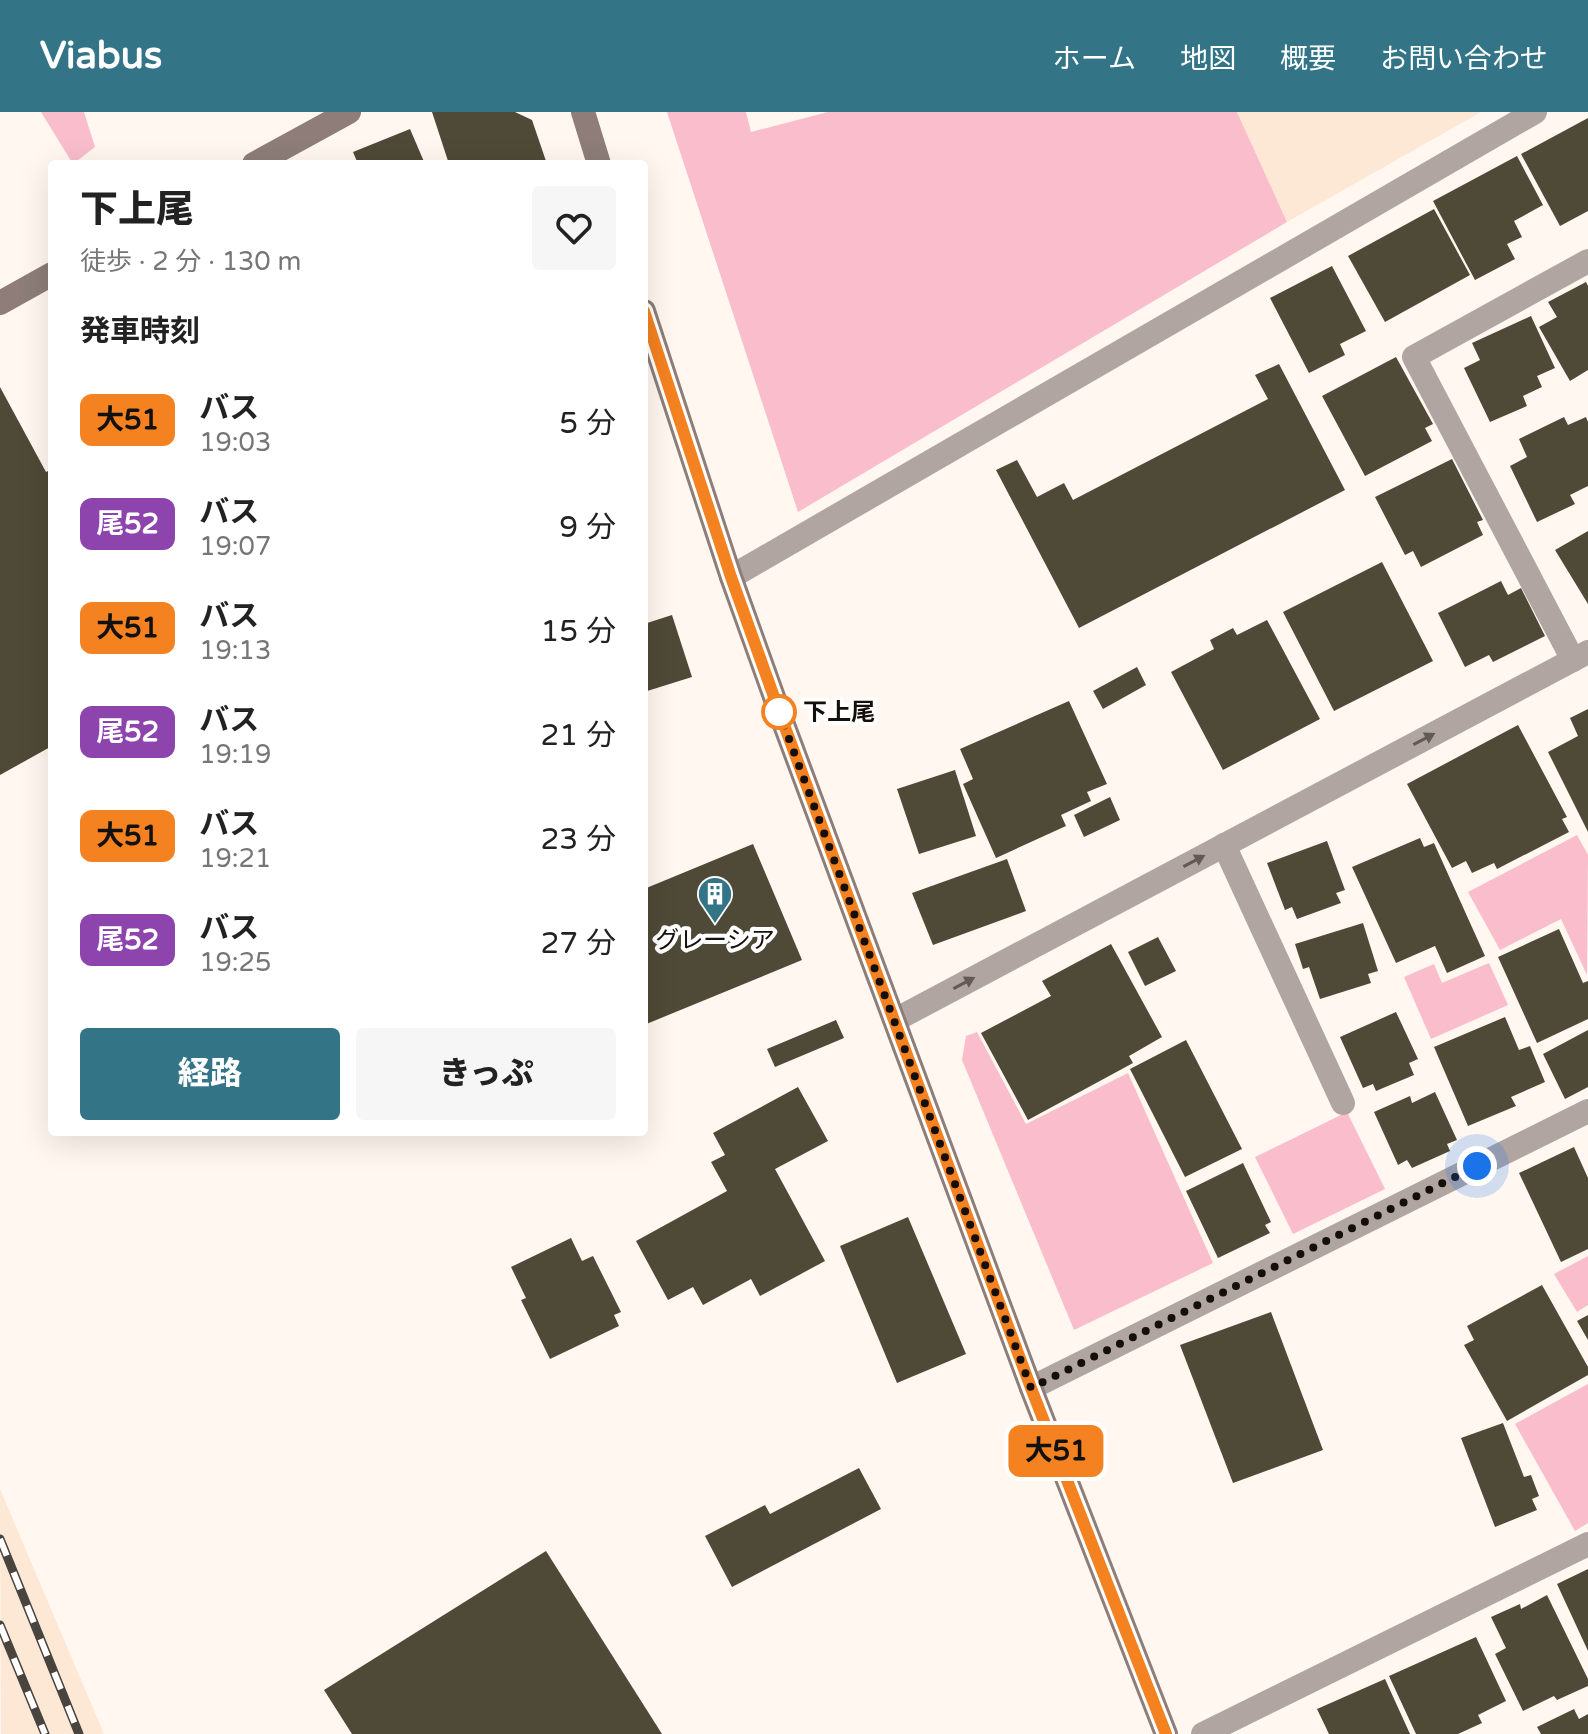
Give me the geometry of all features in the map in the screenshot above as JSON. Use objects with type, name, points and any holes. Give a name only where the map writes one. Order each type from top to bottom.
[{"type":"main road","points":[[261,160],[349,112]]},
{"type":"main road","points":[[583,112],[598,160]]},
{"type":"main road","points":[[0,303],[48,276]]},
{"type":"main road","points":[[648,323],[731,577],[1031,1388],[1166,1734]]},
{"type":"street","points":[[731,577],[1535,112]]},
{"type":"street","points":[[895,1020],[1580,656],[1414,357],[1588,261]]},
{"type":"street","points":[[1224,845],[1343,1103]]},
{"type":"street","points":[[1031,1388],[1588,1111]]},
{"type":"street","points":[[1203,1734],[1588,1544]]},
{"type":"shaded area","points":[[41,112],[84,112],[95,147],[78,160],[71,160]]},
{"type":"shaded area","points":[[667,112],[746,112],[751,132],[828,112],[1237,112],[1287,222],[798,512]]},
{"type":"shaded area","points":[[1237,112],[1481,112],[1287,222]]},
{"type":"shaded area","points":[[1577,835],[1588,855],[1587,975],[1561,919],[1500,950],[1468,892]]},
{"type":"shaded area","points":[[1489,963],[1508,1005],[1431,1039],[1404,977],[1434,964],[1442,983]]},
{"type":"shaded area","points":[[977,1032],[1026,1124],[1128,1073],[1213,1263],[1074,1330],[962,1060],[966,1036]]},
{"type":"shaded area","points":[[1347,1112],[1385,1189],[1293,1234],[1255,1157]]},
{"type":"shaded area","points":[[1588,1256],[1588,1305],[1577,1312],[1554,1274]]},
{"type":"shaded area","points":[[1588,1384],[1588,1523],[1575,1531],[1515,1424]]},
{"type":"shaded area","points":[[0,1489],[104,1734],[1,1734]]},
{"type":"building","points":[[432,112],[515,112],[532,120],[546,160],[448,160]]},
{"type":"building","points":[[1588,118],[1588,211],[1560,226],[1521,154]]},
{"type":"building","points":[[410,129],[423,160],[356,160],[353,152]]},
{"type":"building","points":[[1517,156],[1543,205],[1514,221],[1522,237],[1507,244],[1515,259],[1475,280],[1433,201]]},
{"type":"building","points":[[1434,209],[1470,275],[1385,322],[1348,256]]},
{"type":"building","points":[[1332,266],[1366,331],[1340,344],[1345,355],[1309,373],[1270,298]]},
{"type":"building","points":[[1586,282],[1588,370],[1570,381],[1539,327],[1557,317],[1548,302]]},
{"type":"building","points":[[1531,316],[1555,368],[1537,376],[1542,387],[1523,396],[1527,406],[1490,422],[1464,368],[1480,360],[1472,343]]},
{"type":"building","points":[[1396,357],[1433,424],[1425,428],[1432,441],[1365,476],[1322,396]]},
{"type":"building","points":[[1279,364],[1345,490],[1079,628],[996,470],[1017,460],[1037,497],[1064,483],[1073,500],[1268,399],[1255,375]]},
{"type":"building","points":[[0,387],[48,471],[48,748],[0,775]]},
{"type":"building","points":[[1564,417],[1568,425],[1586,417],[1588,422],[1588,486],[1570,495],[1575,504],[1537,522],[1510,466],[1527,457],[1519,439]]},
{"type":"building","points":[[1452,459],[1483,520],[1477,522],[1483,535],[1421,567],[1413,551],[1405,555],[1375,497]]},
{"type":"building","points":[[1588,531],[1588,604],[1555,550]]},
{"type":"building","points":[[1382,562],[1433,661],[1334,711],[1283,612]]},
{"type":"building","points":[[1501,581],[1508,595],[1521,588],[1545,636],[1493,662],[1489,655],[1465,667],[1438,613]]},
{"type":"building","points":[[672,615],[692,677],[648,691],[648,623]]},
{"type":"building","points":[[1267,620],[1320,719],[1223,770],[1171,672],[1214,649],[1210,640],[1233,628],[1237,635]]},
{"type":"building","points":[[1137,667],[1146,685],[1103,709],[1093,691]]},
{"type":"building","points":[[1069,701],[1107,784],[1087,792],[1091,801],[1061,815],[1066,826],[996,858],[963,784],[973,779],[960,749]]},
{"type":"building","points":[[1588,709],[1588,832],[1548,752],[1578,736],[1570,718]]},
{"type":"building","points":[[1518,725],[1567,817],[1562,819],[1569,832],[1497,869],[1494,863],[1472,873],[1466,861],[1452,868],[1407,784]]},
{"type":"building","points":[[955,770],[976,836],[919,854],[897,789]]},
{"type":"building","points":[[1110,797],[1120,820],[1084,837],[1074,815]]},
{"type":"building","points":[[1420,838],[1424,847],[1434,843],[1485,956],[1447,973],[1435,946],[1396,963],[1352,867]]},
{"type":"building","points":[[1327,841],[1345,890],[1336,893],[1341,903],[1297,919],[1292,907],[1285,910],[1267,863]]},
{"type":"building","name":"グレーシア","points":[[753,844],[802,960],[648,1023],[648,887]]},
{"type":"building","points":[[1007,859],[1026,911],[933,945],[912,893]]},
{"type":"building","points":[[1363,923],[1378,971],[1368,974],[1371,983],[1320,999],[1309,967],[1303,969],[1295,944]]},
{"type":"building","points":[[1559,929],[1583,983],[1588,981],[1588,1019],[1537,1043],[1498,957]]},
{"type":"building","points":[[1158,937],[1176,971],[1145,986],[1128,952]]},
{"type":"building","points":[[1111,944],[1162,1037],[1129,1056],[1133,1063],[1028,1120],[981,1033],[1051,996],[1042,981]]},
{"type":"building","points":[[1396,1012],[1418,1059],[1409,1063],[1414,1075],[1376,1091],[1373,1084],[1363,1088],[1340,1037]]},
{"type":"building","points":[[1505,1017],[1519,1050],[1530,1046],[1545,1082],[1511,1097],[1516,1106],[1468,1126],[1434,1047]]},
{"type":"building","points":[[836,1020],[844,1038],[775,1067],[767,1049]]},
{"type":"building","points":[[1588,1030],[1588,1087],[1565,1099],[1543,1054]]},
{"type":"building","points":[[1186,1040],[1242,1149],[1185,1177],[1130,1069]]},
{"type":"building","points":[[798,1087],[828,1141],[775,1169],[825,1261],[760,1296],[751,1279],[703,1305],[693,1287],[668,1300],[636,1241],[727,1191],[711,1162],[725,1155],[713,1133]]},
{"type":"building","points":[[1435,1092],[1457,1140],[1447,1144],[1450,1151],[1412,1168],[1407,1160],[1398,1165],[1374,1112],[1410,1096],[1412,1103]]},
{"type":"building","points":[[1574,1147],[1588,1178],[1588,1249],[1561,1262],[1519,1173]]},
{"type":"building","points":[[1243,1163],[1271,1222],[1265,1225],[1270,1233],[1218,1258],[1186,1191]]},
{"type":"building","points":[[908,1217],[966,1354],[897,1383],[840,1246]]},
{"type":"building","points":[[571,1238],[582,1261],[593,1256],[621,1312],[614,1315],[619,1326],[550,1359],[521,1300],[526,1298],[511,1267]]},
{"type":"building","points":[[1542,1285],[1588,1367],[1588,1375],[1507,1421],[1464,1345],[1474,1340],[1467,1326]]},
{"type":"building","points":[[1271,1312],[1323,1450],[1233,1483],[1180,1345]]},
{"type":"building","points":[[1588,1315],[1588,1340],[1577,1321]]},
{"type":"building","points":[[1503,1423],[1524,1477],[1531,1475],[1539,1496],[1532,1499],[1537,1510],[1495,1527],[1461,1438]]},
{"type":"building","points":[[859,1468],[881,1509],[732,1587],[705,1536],[765,1505],[770,1514]]},
{"type":"building","points":[[546,1551],[662,1734],[352,1734],[324,1690]]},
{"type":"building","points":[[1588,1569],[1588,1651],[1557,1584]]},
{"type":"building","points":[[1547,1595],[1588,1679],[1588,1686],[1557,1700],[1554,1696],[1523,1711],[1495,1654],[1506,1648],[1491,1617],[1520,1604],[1521,1609]]},
{"type":"building","points":[[1476,1637],[1506,1701],[1478,1715],[1482,1723],[1458,1734],[1416,1734],[1389,1676]]},
{"type":"building","points":[[1385,1679],[1410,1734],[1329,1734],[1317,1709]]},
{"type":"building","points":[[1574,1709],[1579,1719],[1588,1714],[1588,1734],[1541,1734],[1537,1727]]},
{"type":"railway","points":[[0,1539],[79,1734]]},
{"type":"railway","points":[[0,1625],[45,1734]]},
{"type":"bus line","name":"大51","points":[[648,323],[731,577],[783,722],[1031,1388],[1166,1734]]},
{"type":"place","name":"下上尾","points":[[779,712]]},
{"type":"place","name":"グレーシア","points":[[715,925]]},
{"type":"route","points":[[779,712],[1031,1388],[1477,1166]]}]
